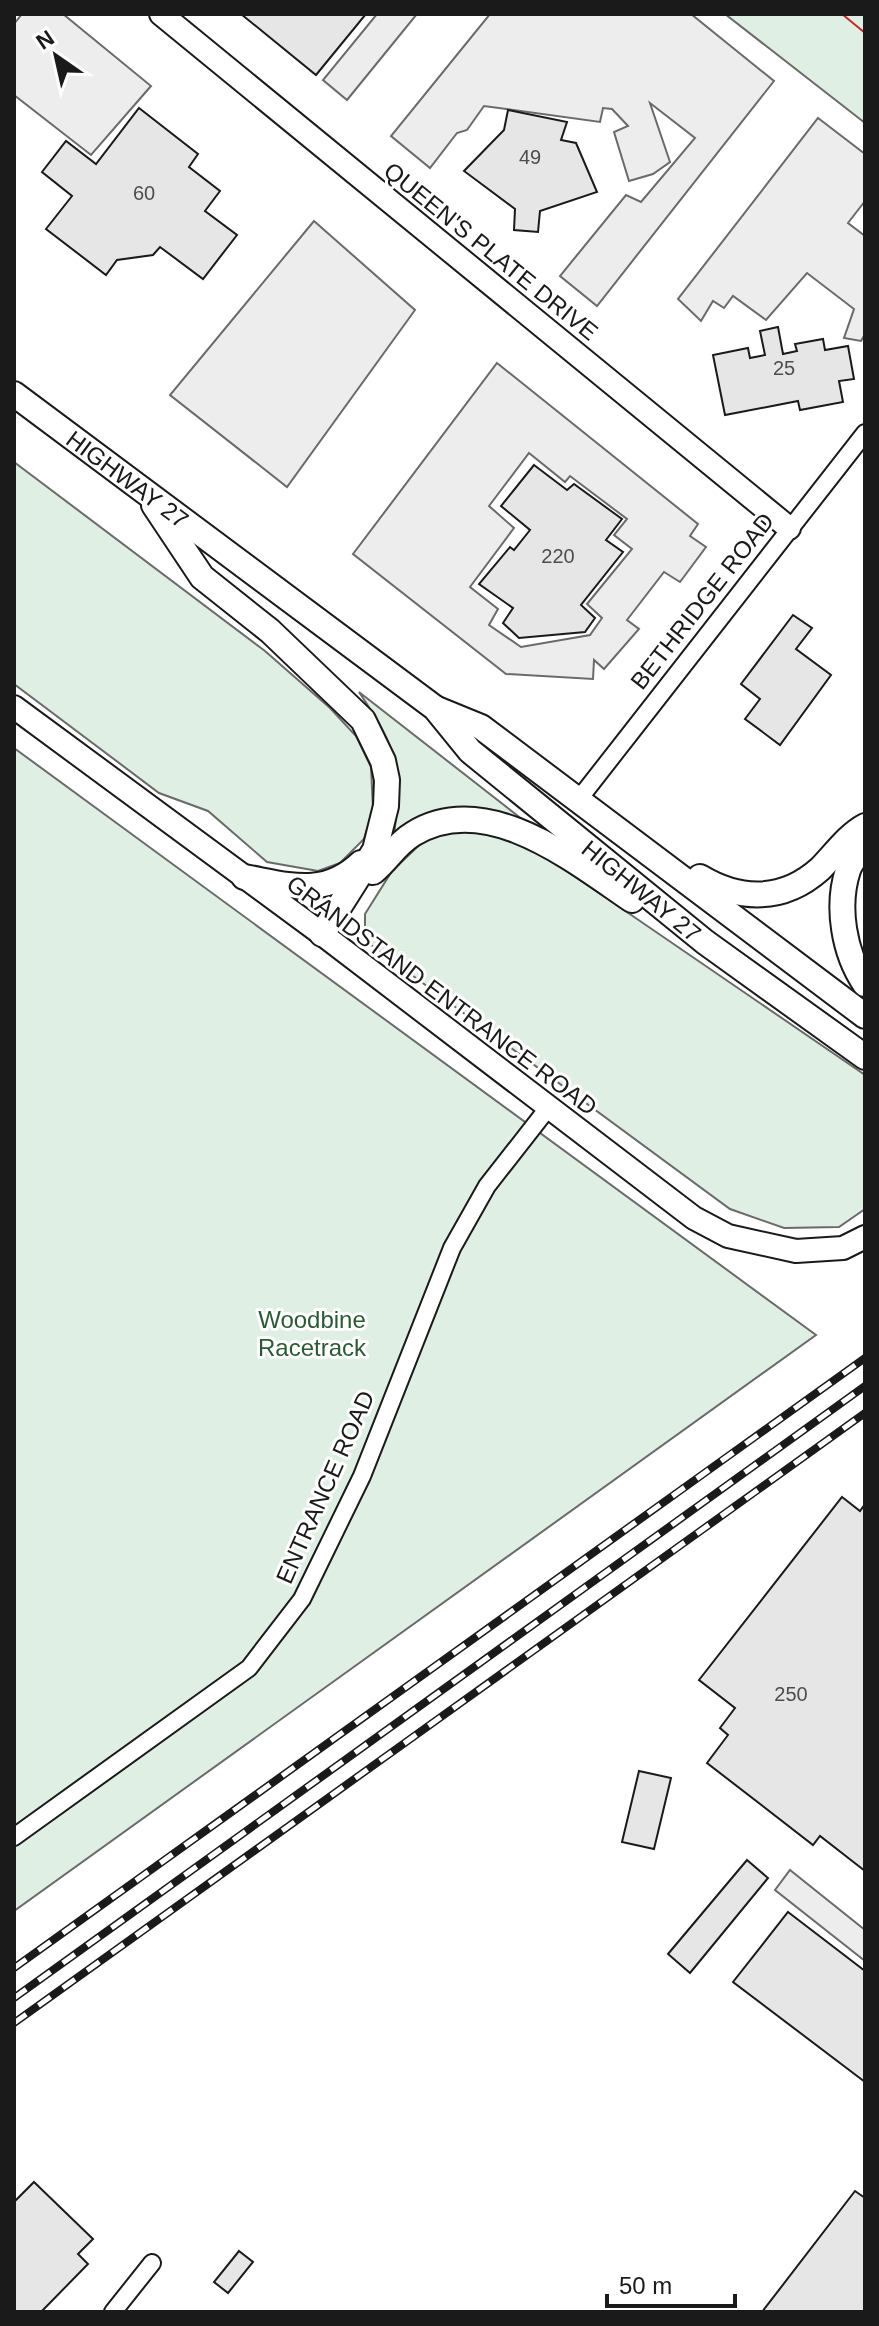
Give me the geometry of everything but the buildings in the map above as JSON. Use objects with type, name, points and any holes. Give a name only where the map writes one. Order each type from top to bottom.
[{"type":"main road","name":"HIGHWAY 27","points":[[14,394],[435,708],[470,751],[705,942],[865,1057]]},
{"type":"main road","points":[[143,490],[202,577],[270,631],[363,720],[383,761],[387,780],[386,806],[375,850],[322,934]]},
{"type":"main road","name":"HIGHWAY 27","points":[[435,708],[481,727],[865,1016]]},
{"type":"main road","points":[[356,880],[376,871],[411,834],[451,820],[474,819],[508,826],[571,859],[645,909],[705,942]]},
{"type":"main road","points":[[616,827],[719,889],[750,896],[792,888],[817,871],[865,826]]},
{"type":"main road","points":[[865,844],[848,867],[840,904],[852,965],[865,984]]},
{"type":"main road","points":[[244,877],[309,887],[326,885],[353,870],[375,850]]},
{"type":"street","name":"QUEEN'S PLATE DRIVE","points":[[161,14],[789,528]]},
{"type":"street","name":"BETHRIDGE ROAD","points":[[579,799],[865,433]]},
{"type":"street","name":"GRANDSTAND ENTRANCE ROAD","points":[[14,707],[322,934],[694,1218],[728,1236],[796,1251],[843,1248],[865,1237]]},
{"type":"street","name":"ENTRANCE ROAD","points":[[14,1837],[249,1668],[302,1599],[362,1476],[452,1248],[487,1186],[548,1108]]},
{"type":"street","points":[[113,2312],[152,2263]]},
{"type":"green space","points":[[725,14],[865,14],[865,123]]},
{"type":"green space","points":[[14,462],[265,651],[330,708],[356,736],[371,767],[373,809],[364,839],[340,863],[318,871],[267,862],[208,811],[159,793],[14,684]]},
{"type":"green space","points":[[359,692],[527,823],[458,808],[426,815],[394,836],[397,775],[394,760],[382,729]]},
{"type":"green space","name":"Woodbine Racetrack","points":[[14,748],[816,1335],[14,1911]]},
{"type":"green space","points":[[490,828],[548,858],[865,1075],[865,1209],[839,1227],[784,1228],[730,1209],[371,945],[365,928],[365,914],[392,871],[432,833]]},
{"type":"shaded area","points":[[22,14],[63,14],[151,86],[91,155],[14,95],[14,24]]},
{"type":"shaded area","points":[[377,14],[417,14],[347,100],[323,80]]},
{"type":"shaded area","points":[[490,14],[691,14],[774,81],[597,306],[560,276],[626,195],[641,202],[695,138],[650,103],[670,162],[653,174],[629,181],[614,132],[628,126],[612,109],[603,108],[600,122],[484,106],[467,130],[457,133],[430,168],[391,136]]},
{"type":"shaded area","points":[[818,118],[865,154],[865,201],[848,223],[865,236],[865,334],[861,341],[844,338],[854,309],[807,273],[766,320],[733,296],[724,308],[713,301],[701,321],[678,299]]},
{"type":"shaded area","points":[[314,221],[415,310],[287,487],[170,395]]},
{"type":"shaded area","points":[[497,363],[698,524],[690,536],[706,547],[680,582],[664,572],[627,620],[639,629],[604,669],[594,660],[593,679],[506,674],[353,554]],"holes":[[[529,453],[565,482],[570,476],[627,519],[614,535],[632,549],[587,604],[602,618],[590,635],[521,647],[489,625],[498,609],[470,587],[514,528],[489,506]]]},
{"type":"shaded area","points":[[790,1870],[865,1930],[865,1961],[775,1890]]},
{"type":"railway","points":[[14,1968],[865,1358]]},
{"type":"railway","points":[[14,1998],[865,1386]]},
{"type":"railway","points":[[14,2023],[865,1413]]},
{"type":"power","points":[[842,14],[865,33]]}]
